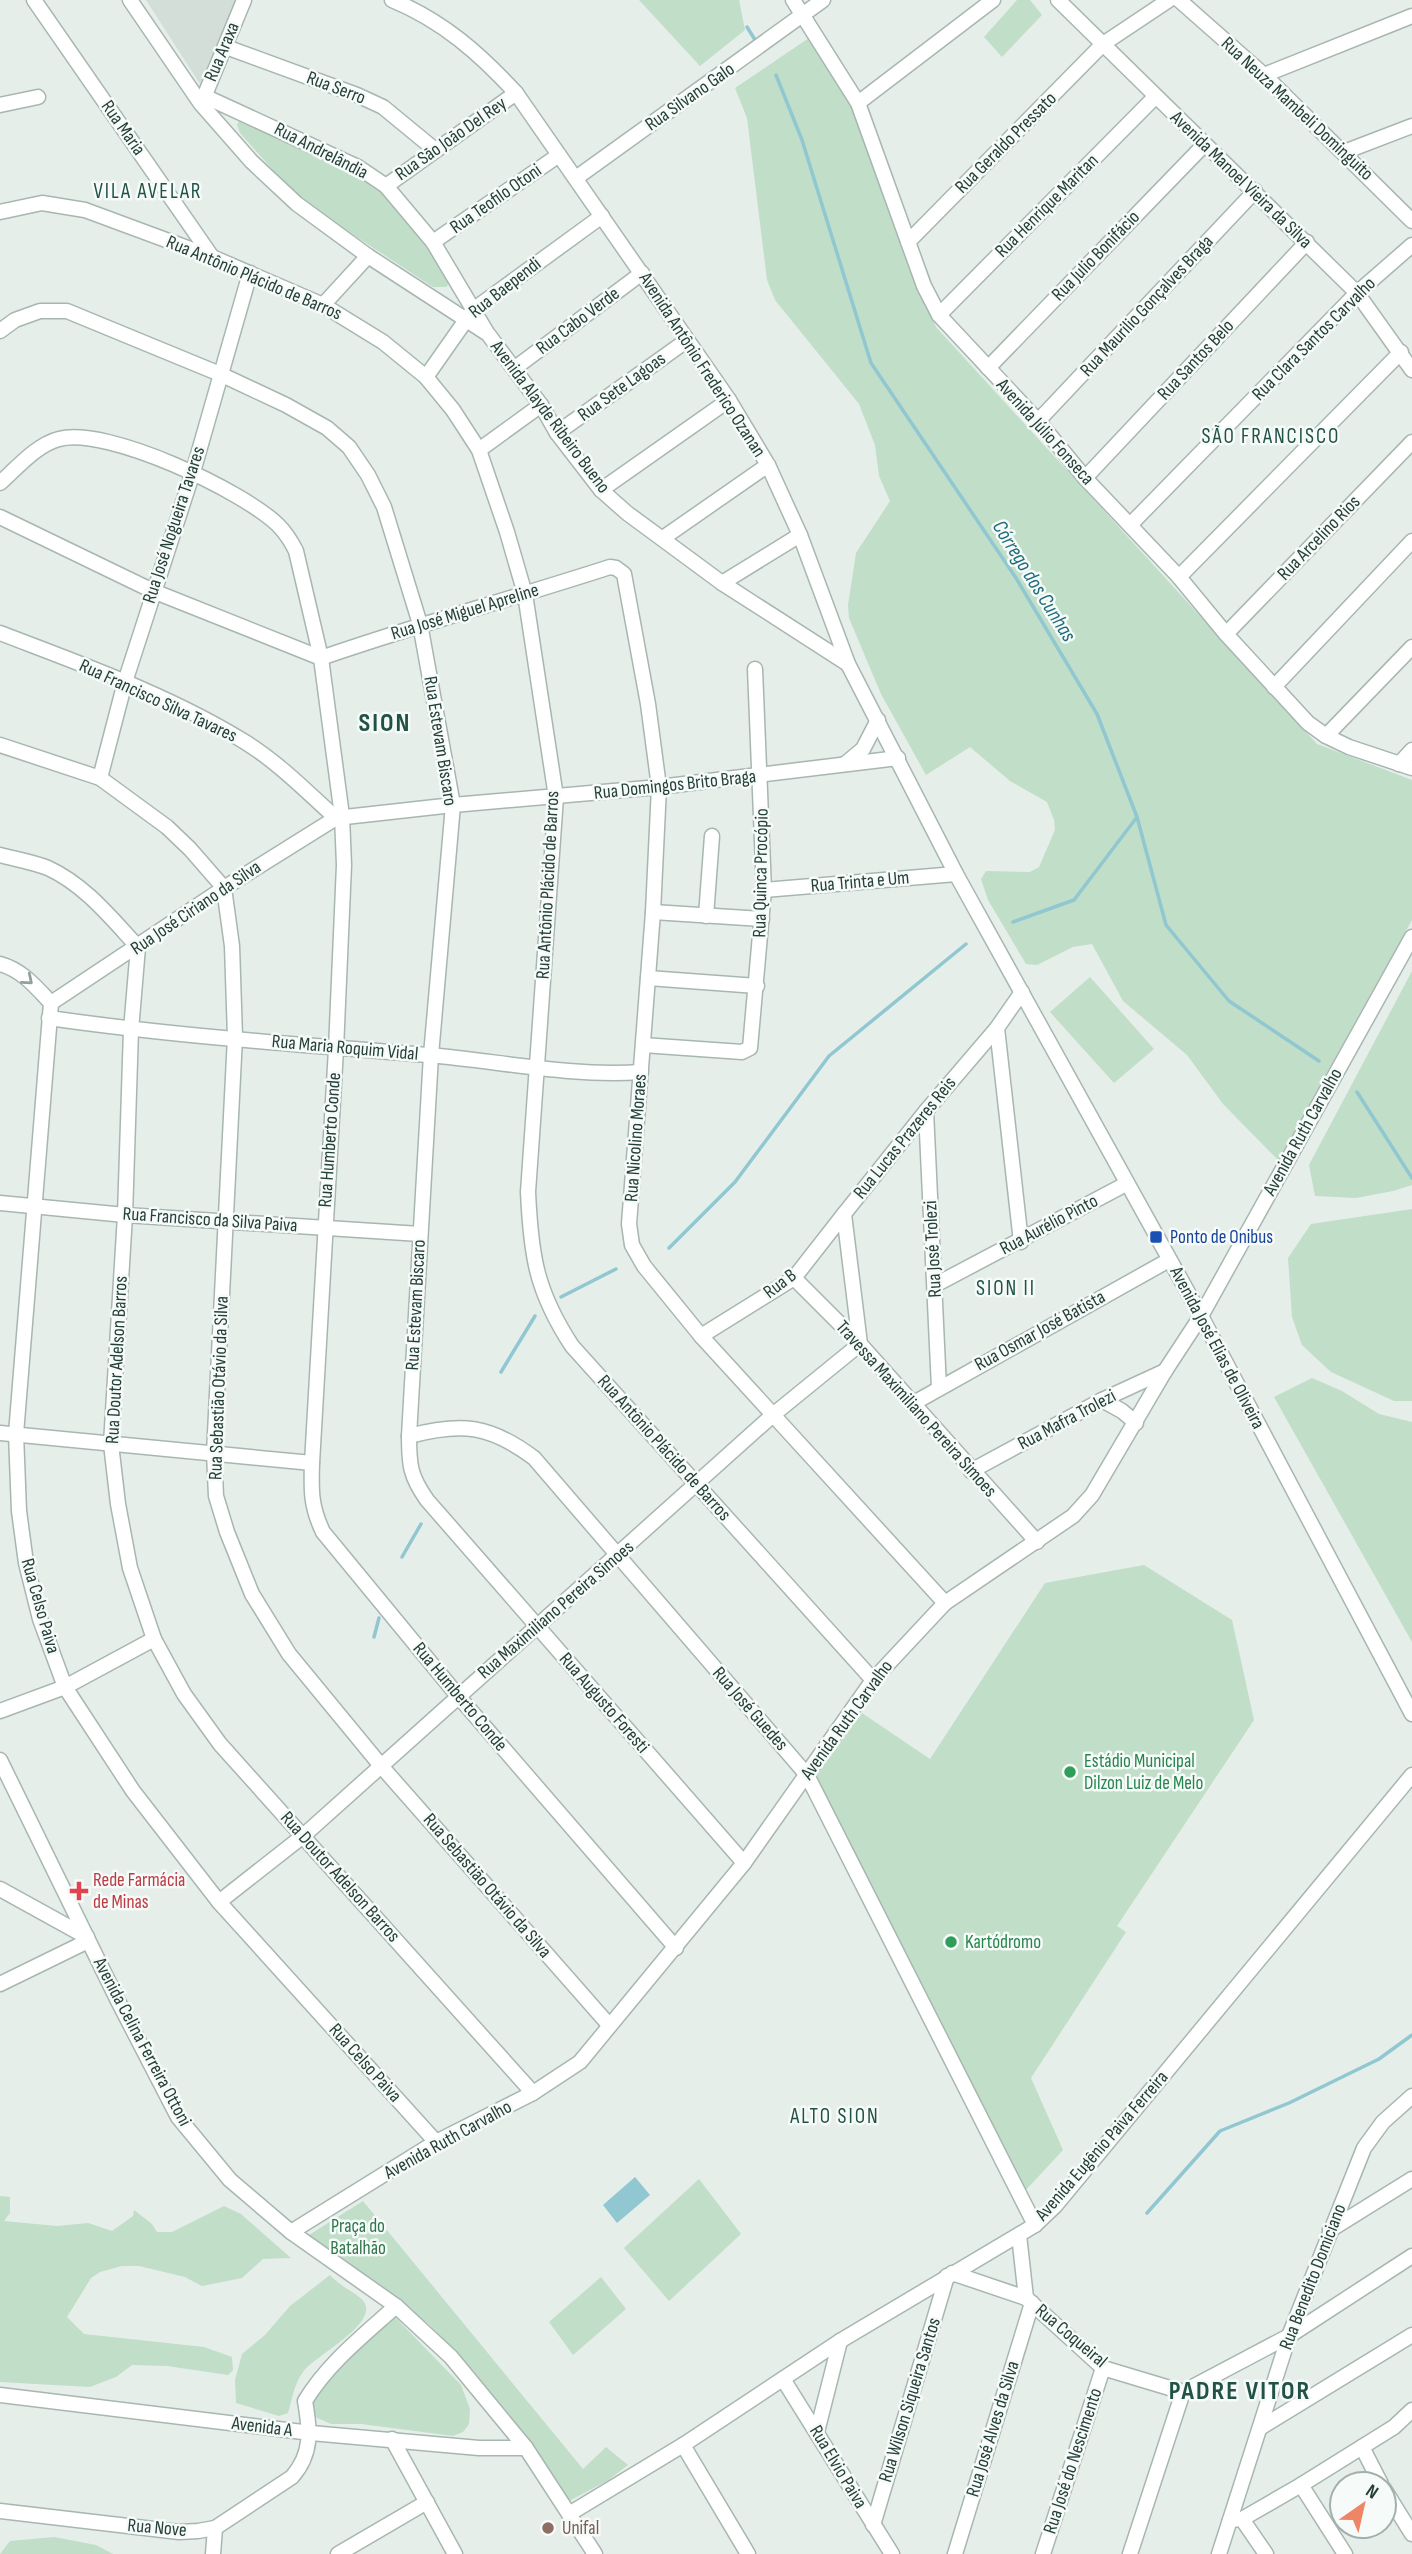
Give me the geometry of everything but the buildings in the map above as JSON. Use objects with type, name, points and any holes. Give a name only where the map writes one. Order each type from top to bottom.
[{"type":"street","name":"Rua Maria","points":[[34,0],[212,257]]},
{"type":"street","name":"Avenida Alayde Ribeiro Bueno","points":[[130,0],[251,161],[297,204],[368,256],[469,314],[515,368],[557,433],[601,490],[627,513],[722,583],[848,664]]},
{"type":"street","name":"Rua Araxa","points":[[203,100],[244,0]]},
{"type":"street","name":"Avenida Júlio Fonseca","points":[[793,0],[858,103],[924,286],[939,315],[1038,421],[1085,478],[1179,577],[1226,634],[1308,723],[1326,736],[1349,747],[1405,766]]},
{"type":"street","name":"Rua Silvano Galo","points":[[576,178],[823,0]]},
{"type":"street","points":[[858,103],[993,0]]},
{"type":"street","name":"Avenida Manoel Vieira da Silva","points":[[1058,0],[1357,293],[1412,370]]},
{"type":"street","name":"Rua Geraldo Pressato","points":[[908,242],[1103,44],[1169,0]]},
{"type":"street","name":"Rua Neuza Mambeli Dominguito","points":[[1179,0],[1264,75],[1412,221]]},
{"type":"street","name":"Avenida Antônio Frederico Ozanan","points":[[403,2],[460,38],[484,58],[516,93],[729,401],[768,465],[800,535],[848,664],[956,874]]},
{"type":"street","points":[[1264,75],[1412,16]]},
{"type":"street","name":"Rua Serro","points":[[226,47],[383,107],[434,149]]},
{"type":"street","name":"Rua São João Del Rey","points":[[386,186],[434,149],[516,93]]},
{"type":"street","points":[[0,105],[38,97]]},
{"type":"street","name":"Rua Henrique Maritan","points":[[939,315],[1155,97]]},
{"type":"street","name":"Rua Andrelândia","points":[[203,100],[358,167],[386,186],[433,242],[469,314]]},
{"type":"street","points":[[1344,152],[1412,126]]},
{"type":"street","name":"Rua Julio Bonifácio","points":[[988,368],[1204,145]]},
{"type":"street","name":"Rua Teofilo Otoni","points":[[433,242],[559,155]]},
{"type":"street","name":"Rua Maurilio Gonçalves Braga","points":[[1038,421],[1255,191]]},
{"type":"street","name":"Rua Antônio Plácido de Barros","points":[[0,212],[43,203],[85,210],[212,257],[323,305],[383,342],[426,377],[453,410],[479,450],[508,532],[525,594],[556,797],[528,1192],[530,1241],[538,1278],[552,1316],[572,1346],[873,1680]]},
{"type":"street","name":"Rua Baependi","points":[[426,377],[469,314],[602,216]]},
{"type":"street","name":"Rua Santos Belo","points":[[1085,478],[1307,242]]},
{"type":"street","name":"Rua Clara Santos Carvalho","points":[[1130,525],[1357,293],[1412,245]]},
{"type":"street","points":[[323,305],[368,256]]},
{"type":"street","name":"Rua José Nogueira Tavares","points":[[100,778],[125,682],[193,472],[250,273]]},
{"type":"street","name":"Rua Cabo Verde","points":[[515,368],[642,273]]},
{"type":"street","name":"Rua Estevam Biscaro","points":[[0,331],[15,320],[40,311],[66,311],[220,374],[327,428],[349,447],[369,475],[384,507],[420,624],[453,805],[431,1055],[409,1436]]},
{"type":"street","name":"Rua Sete Lagoas","points":[[557,433],[686,341]]},
{"type":"street","points":[[1179,577],[1401,352]]},
{"type":"street","points":[[601,490],[729,401]]},
{"type":"street","points":[[479,450],[541,405]]},
{"type":"street","name":"Rua Humberto Conde","points":[[0,483],[39,449],[57,439],[76,436],[120,446],[193,472],[248,503],[276,523],[289,537],[296,551],[321,658],[344,865],[312,1463],[311,1497],[314,1512],[323,1532],[458,1696],[676,1948]]},
{"type":"street","name":"Rua Arcelino Rios","points":[[1226,634],[1412,442]]},
{"type":"street","points":[[663,538],[768,465]]},
{"type":"street","points":[[0,517],[153,591],[321,658]]},
{"type":"street","points":[[722,583],[800,535]]},
{"type":"street","points":[[1274,687],[1412,541]]},
{"type":"street","name":"Rua José Miguel Apreline","points":[[321,658],[420,624],[610,567]]},
{"type":"street","name":"Rua Nicolino Moraes","points":[[610,567],[624,574],[648,704],[659,787],[653,912],[629,1224],[632,1245],[644,1266],[701,1336],[945,1603]]},
{"type":"street","name":"Rua Francisco Silva Tavares","points":[[0,633],[125,682],[207,721],[245,742],[276,764],[339,817]]},
{"type":"street","points":[[1326,736],[1412,647]]},
{"type":"street","name":"Rua Quinca Procópio","points":[[643,1045],[742,1052],[750,1048],[764,890],[755,669]]},
{"type":"street","points":[[841,766],[863,749],[878,720]]},
{"type":"street","points":[[0,745],[100,778],[167,827],[224,888]]},
{"type":"street","points":[[1405,766],[1412,750]]},
{"type":"street","name":"Rua Domingos Brito Braga","points":[[339,817],[659,787],[898,758]]},
{"type":"street","name":"Rua José Ciriano da Silva","points":[[50,1011],[224,888],[339,817]]},
{"type":"street","points":[[706,916],[712,836]]},
{"type":"street","points":[[0,855],[46,867],[69,879],[91,896],[138,947]]},
{"type":"street","name":"Rua Trinta e Um","points":[[764,890],[956,874]]},
{"type":"street","name":"Avenida José Elias de Oliveira","points":[[956,874],[1201,1316],[1412,1714]]},
{"type":"street","name":"Rua Sebastião Otávio da Silva","points":[[224,888],[232,946],[235,1037],[214,1453],[216,1496],[227,1532],[252,1594],[289,1654],[382,1767],[609,2025]]},
{"type":"street","points":[[653,912],[762,919]]},
{"type":"street","name":"Avenida Ruth Carvalho","points":[[291,2232],[436,2142],[533,2094],[580,2062],[744,1863],[873,1680],[945,1603],[1073,1516],[1092,1495],[1165,1371],[1201,1316],[1412,937]]},
{"type":"street","name":"Rua Doutor Adelson Barros","points":[[138,947],[131,1030],[125,1215],[111,1444],[117,1504],[130,1568],[154,1639],[184,1694],[220,1744],[533,2094]]},
{"type":"street","points":[[0,964],[25,977],[50,1011]]},
{"type":"street","points":[[648,978],[757,986]]},
{"type":"street","name":"Rua Lucas Prazeres Reis","points":[[860,1344],[844,1214],[996,1028],[1022,992]]},
{"type":"street","name":"Rua Maria Roquim Vidal","points":[[50,1011],[131,1030],[431,1055],[538,1068],[641,1072]]},
{"type":"street","name":"Rua Celso Paiva","points":[[50,1011],[16,1434],[19,1511],[26,1563],[40,1619],[65,1687],[133,1791],[219,1902],[436,2142]]},
{"type":"street","points":[[996,1028],[1021,1242]]},
{"type":"street","name":"Rua José Trolezi","points":[[926,1111],[939,1388]]},
{"type":"street","name":"Rua Aurélio Pinto","points":[[935,1285],[1021,1242],[1126,1184]]},
{"type":"street","name":"Rua Francisco da Silva Paiva","points":[[0,1203],[125,1215],[420,1234]]},
{"type":"street","name":"Rua B","points":[[701,1336],[794,1278],[844,1214]]},
{"type":"street","name":"Rua Osmar José Batista","points":[[912,1404],[1169,1260]]},
{"type":"street","name":"Travessa Maximiliano Pereira Simoes","points":[[794,1278],[860,1344],[1037,1542]]},
{"type":"street","name":"Rua Maximiliano Pereira Simoes","points":[[219,1902],[303,1836],[774,1414],[860,1344]]},
{"type":"street","name":"Rua Mafra Trolezi","points":[[971,1471],[1102,1400],[1165,1371]]},
{"type":"street","points":[[1102,1400],[1136,1423]]},
{"type":"street","name":"Rua José Guedes","points":[[409,1436],[458,1427],[488,1432],[512,1441],[534,1458],[807,1775],[1035,2225]]},
{"type":"street","points":[[0,1433],[312,1463]]},
{"type":"street","name":"Rua Augusto Foresti","points":[[409,1436],[409,1467],[415,1483],[427,1500],[744,1863]]},
{"type":"street","points":[[0,1711],[65,1687],[154,1639]]},
{"type":"street","name":"Avenida Celina Ferreira Ottoni","points":[[0,1760],[5,1781],[178,2117],[230,2180],[291,2232],[396,2306],[451,2357],[526,2448],[595,2554]]},
{"type":"street","name":"Avenida Eugênio Paiva Ferreira","points":[[569,2514],[683,2445],[840,2341],[1035,2225],[1055,2206],[1412,1775]]},
{"type":"street","points":[[0,1889],[88,1939]]},
{"type":"street","points":[[0,1984],[88,1939]]},
{"type":"street","name":"Rua Benedito Domiciano","points":[[1219,2554],[1236,2519],[1260,2428],[1289,2336],[1364,2148],[1383,2122],[1412,2096]]},
{"type":"street","points":[[1330,2230],[1412,2179]]},
{"type":"street","name":"Rua Coqueiral","points":[[1019,2235],[1029,2300]]},
{"type":"street","points":[[1130,2554],[1183,2392],[1289,2336],[1412,2256]]},
{"type":"street","name":"Rua Coqueiral","points":[[949,2274],[1029,2300],[1103,2368],[1183,2392]]},
{"type":"street","name":"Rua Wilson Siqueira Santos","points":[[873,2525],[949,2274]]},
{"type":"street","name":"Rua José Alves da Silva","points":[[955,2554],[1029,2300]]},
{"type":"street","points":[[311,2433],[305,2401],[316,2383],[335,2361],[396,2306]]},
{"type":"street","points":[[1260,2428],[1412,2335]]},
{"type":"street","points":[[817,2432],[840,2341]]},
{"type":"street","name":"Rua José do Nescimento","points":[[1043,2554],[1103,2368]]},
{"type":"street","name":"Rua Elvio Paiva","points":[[783,2379],[891,2554]]},
{"type":"street","name":"Avenida A","points":[[0,2395],[311,2433],[480,2448],[526,2448]]},
{"type":"street","points":[[1266,2554],[1236,2519],[1301,2485],[1394,2427],[1412,2410]]},
{"type":"street","name":"Rua Nove","points":[[0,2511],[179,2532],[215,2528],[292,2477],[302,2463],[311,2433]]},
{"type":"street","points":[[392,2439],[455,2554]]},
{"type":"street","points":[[683,2445],[748,2554]]},
{"type":"street","points":[[1362,2447],[1374,2470]]},
{"type":"street","points":[[1301,2485],[1345,2554]]},
{"type":"street","points":[[338,2554],[428,2502]]},
{"type":"street","points":[[1398,2511],[1412,2534]]},
{"type":"street","points":[[213,2554],[215,2528]]},
{"type":"shaded area","points":[[146,0],[237,0],[202,87]]},
{"type":"green space","points":[[639,0],[739,0],[745,30],[700,66]]},
{"type":"green space","points":[[1017,0],[1030,0],[1042,15],[1002,57],[984,37]]},
{"type":"green space","points":[[809,38],[850,104],[936,327],[1317,744],[1412,780],[1412,920],[1278,1160],[1223,1104],[1187,1055],[1123,1001],[1092,944],[1073,947],[1037,965],[1026,964],[988,900],[981,879],[986,871],[1030,872],[1039,867],[1055,830],[1047,802],[1010,781],[970,747],[926,775],[881,694],[849,618],[848,605],[856,553],[890,501],[879,476],[875,445],[859,404],[775,300],[767,280],[747,118],[735,88]]},
{"type":"green space","points":[[240,119],[355,170],[389,196],[446,274],[448,285],[433,287],[314,209],[273,170],[240,133],[237,125]]},
{"type":"green space","points":[[1412,971],[1412,1185],[1356,1198],[1315,1196],[1309,1165]]},
{"type":"green space","points":[[1090,977],[1154,1049],[1114,1083],[1050,1012]]},
{"type":"green space","points":[[1412,1209],[1412,1401],[1394,1401],[1331,1372],[1302,1345],[1292,1317],[1288,1258],[1311,1224]]},
{"type":"green space","points":[[1312,1378],[1342,1391],[1379,1414],[1412,1422],[1412,1642],[1274,1397]]},
{"type":"green space","name":"Estádio Municipal Dilzon Luiz de Melo","points":[[1144,1565],[1232,1620],[1254,1720],[1117,1926],[1126,1932],[1031,2078],[1063,2150],[1025,2191],[818,1784],[816,1773],[822,1760],[862,1713],[930,1759],[1045,1583]]},
{"type":"green space","points":[[699,2179],[741,2234],[669,2301],[624,2248]]},
{"type":"green space","points":[[0,2196],[10,2197],[10,2213],[4,2221],[57,2226],[88,2223],[112,2231],[133,2216],[134,2210],[152,2224],[157,2232],[172,2232],[224,2206],[241,2214],[291,2258],[263,2259],[242,2278],[202,2286],[185,2277],[139,2266],[122,2266],[100,2272],[91,2278],[67,2317],[84,2334],[204,2347],[232,2357],[233,2370],[228,2375],[167,2366],[132,2365],[116,2377],[90,2387],[0,2382]]},
{"type":"green space","name":"Praça do Batalhão","points":[[363,2201],[583,2469],[606,2447],[628,2465],[607,2481],[569,2501],[553,2476],[466,2364],[430,2325],[309,2235]]},
{"type":"green space","points":[[330,2275],[364,2302],[366,2311],[362,2320],[343,2340],[303,2372],[295,2387],[288,2413],[279,2416],[236,2403],[235,2380],[242,2354],[265,2335],[290,2306]]},
{"type":"green space","points":[[601,2277],[626,2309],[573,2355],[549,2322]]},
{"type":"green space","points":[[394,2316],[461,2385],[470,2409],[469,2424],[463,2432],[453,2436],[361,2424],[331,2424],[315,2417],[310,2408],[312,2396],[350,2355]]},
{"type":"green space","points":[[54,2537],[96,2545],[113,2554],[0,2554],[10,2541]]},
{"type":"water","points":[[635,2177],[650,2195],[617,2223],[603,2205]]},
{"type":"waterway","name":"Córrego dos Cunhas","points":[[747,27],[757,43]]},
{"type":"waterway","name":"Córrego dos Cunhas","points":[[776,75],[802,140],[871,363],[1016,578],[1097,714],[1137,817],[1166,925],[1229,1001],[1319,1061]]},
{"type":"waterway","points":[[1013,922],[1074,900],[1137,817]]},
{"type":"waterway","points":[[669,1248],[735,1182],[829,1056],[966,944]]},
{"type":"waterway","name":"Córrego dos Cunhas","points":[[1357,1092],[1412,1178]]},
{"type":"waterway","points":[[561,1297],[616,1269]]},
{"type":"waterway","points":[[501,1372],[535,1316]]},
{"type":"waterway","points":[[402,1557],[421,1524]]},
{"type":"waterway","points":[[374,1637],[379,1618]]},
{"type":"waterway","points":[[1147,2213],[1220,2131],[1289,2103],[1379,2059],[1412,2035]]},
{"type":"place","name":"Ponto de Onibus","points":[[1156,1237]]},
{"type":"place","name":"Estádio Municipal Dilzon Luiz de Melo","points":[[1070,1772]]},
{"type":"place","name":"Rede Farmácia de Minas","points":[[79,1891]]},
{"type":"place","name":"Kartódromo","points":[[951,1942]]},
{"type":"place","name":"Unifal","points":[[548,2528]]},
{"type":"district","name":"VILA AVELAR","points":[[148,191]]},
{"type":"district","name":"SÃO FRANCISCO","points":[[1271,436]]},
{"type":"district","name":"SION","points":[[385,723]]},
{"type":"district","name":"SION II","points":[[1006,1288]]},
{"type":"district","name":"ALTO SION","points":[[835,2116]]},
{"type":"district","name":"PADRE VITOR","points":[[1240,2391]]}]
